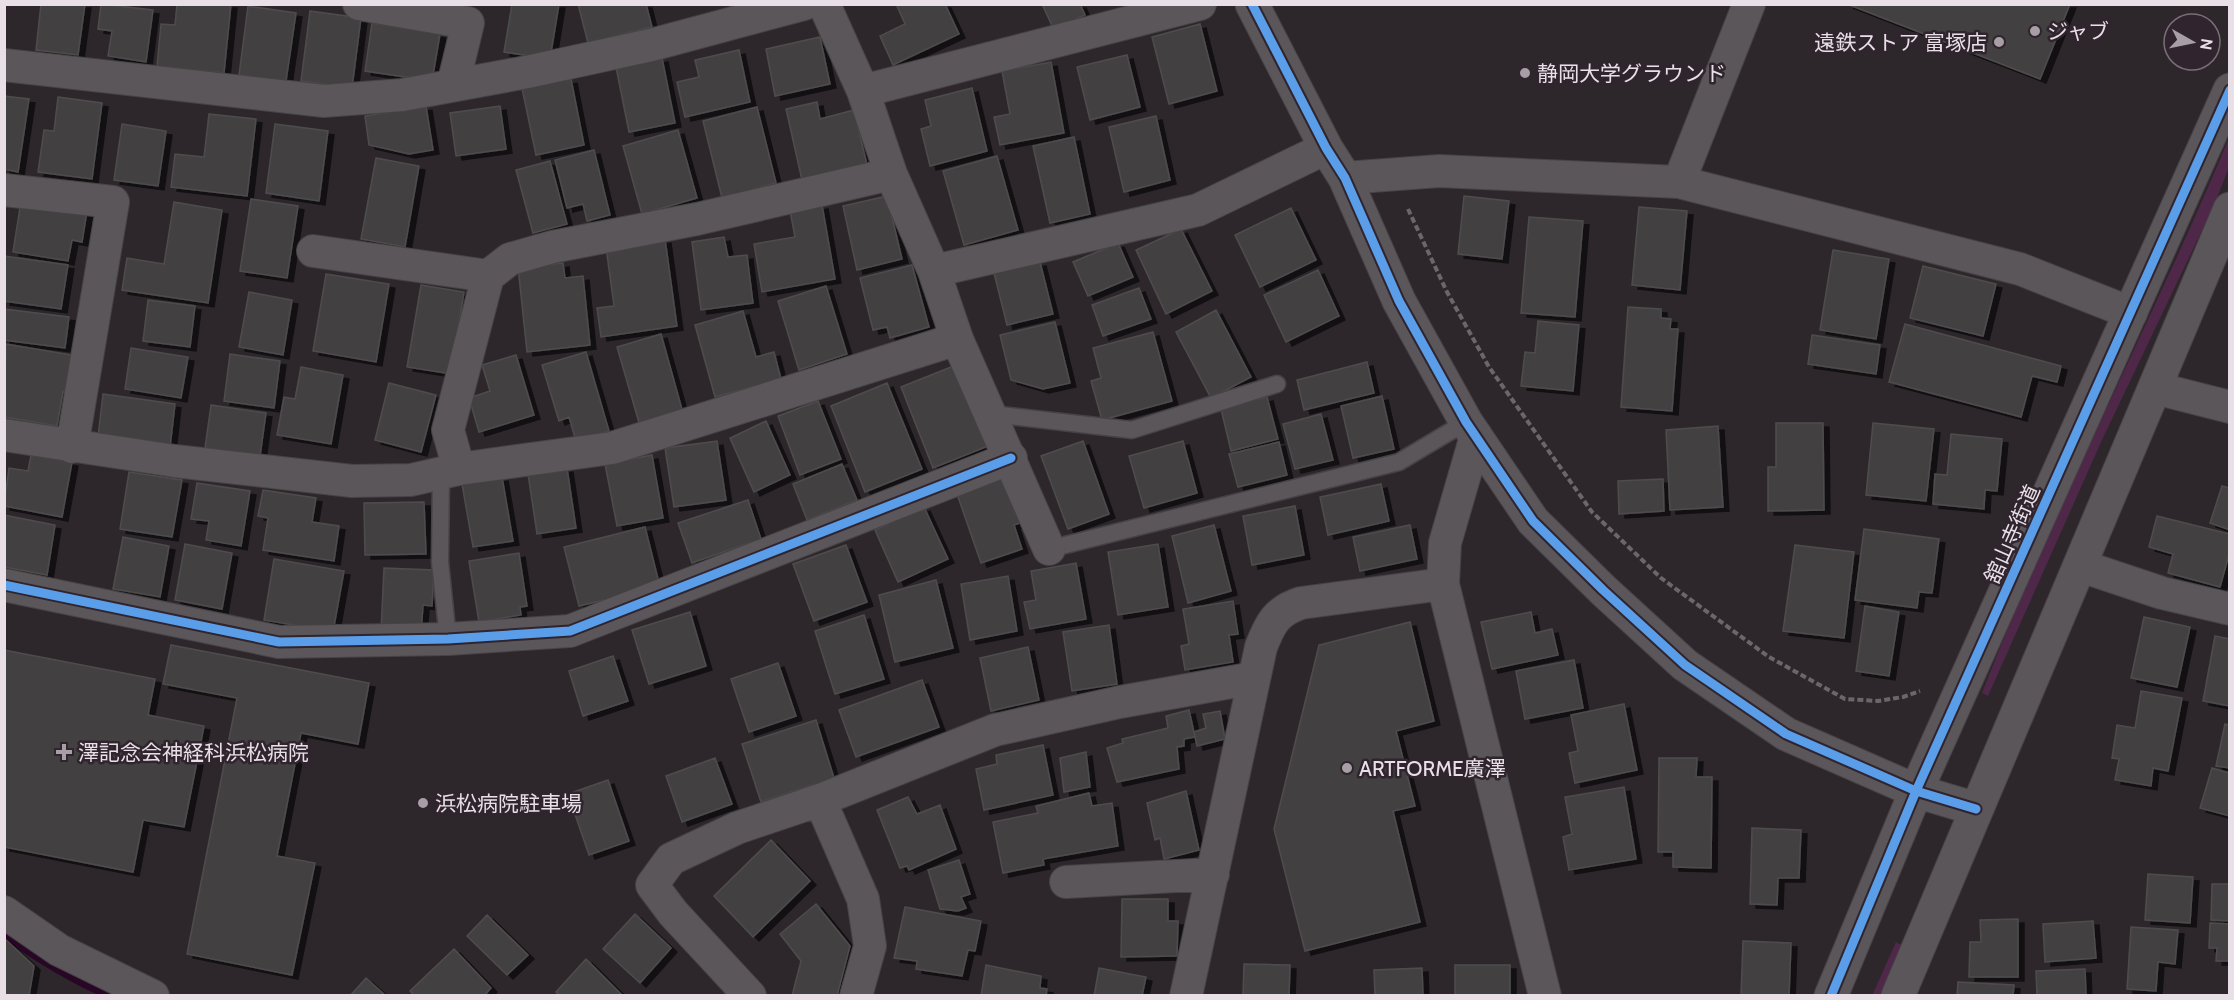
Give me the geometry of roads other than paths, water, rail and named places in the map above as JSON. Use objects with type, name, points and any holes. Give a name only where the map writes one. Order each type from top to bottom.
[{"type":"street","points":[[359,4],[468,23],[453,85]]},
{"type":"street","points":[[4,65],[324,101],[402,94],[651,45],[804,4]]},
{"type":"street","points":[[824,4],[862,91],[891,174],[934,271],[957,339],[992,414],[1049,549]]},
{"type":"street","points":[[862,91],[1200,4]]},
{"type":"street","points":[[1252,4],[1326,148],[1345,178],[1399,301],[1471,429],[1533,521],[1603,590],[1685,665],[1786,734],[1916,791],[1976,809]]},
{"type":"street","points":[[1679,182],[1749,4]]},
{"type":"street","name":"舘山寺街道","points":[[1832,996],[1916,791],[2229,90]]},
{"type":"street","points":[[934,271],[1198,210],[1326,148]]},
{"type":"street","points":[[1345,178],[1439,171],[1679,182],[2020,269],[2131,313]]},
{"type":"street","points":[[450,471],[448,430],[488,276],[510,259],[552,247],[697,219],[891,174]]},
{"type":"street","points":[[4,190],[113,202],[72,447]]},
{"type":"street","points":[[1898,996],[2229,209]]},
{"type":"street","points":[[313,251],[488,276]]},
{"type":"street","points":[[4,435],[72,447],[352,481],[411,480],[450,471],[612,448],[957,339]]},
{"type":"street","points":[[2155,388],[2229,407]]},
{"type":"street","points":[[1471,429],[1445,543],[1443,584],[1545,996]]},
{"type":"street","points":[[4,585],[279,642],[448,639],[570,631],[1011,459]]},
{"type":"street","points":[[2080,566],[2162,593],[2229,609]]},
{"type":"street","points":[[1186,996],[1254,678],[1270,622],[1284,609],[1301,603],[1443,584]]},
{"type":"street","points":[[750,996],[673,913],[652,885],[671,860],[737,828],[820,800],[995,730],[1120,702],[1254,678]]},
{"type":"street","points":[[820,800],[863,899],[870,946],[856,996]]},
{"type":"street","points":[[1066,882],[1213,873]]},
{"type":"street","points":[[4,912],[59,950],[146,994]]},
{"type":"lane","points":[[992,414],[1132,430],[1277,384]]},
{"type":"lane","points":[[1049,549],[1399,462],[1471,429]]},
{"type":"lane","points":[[448,639],[440,562],[450,471]]},
{"type":"waterway","points":[[4,932],[58,967],[115,996]]},
{"type":"place","name":"ジャブ","points":[[2035,31]]},
{"type":"place","name":"遠鉄ストア 富塚店","points":[[1999,42]]},
{"type":"place","name":"静岡大学グラウンド","points":[[1525,73]]},
{"type":"place","name":"澤記念会神経科浜松病院","points":[[64,752]]},
{"type":"place","name":"ARTFORME廣澤","points":[[1347,768]]},
{"type":"place","name":"浜松病院駐車場","points":[[423,803]]}]
